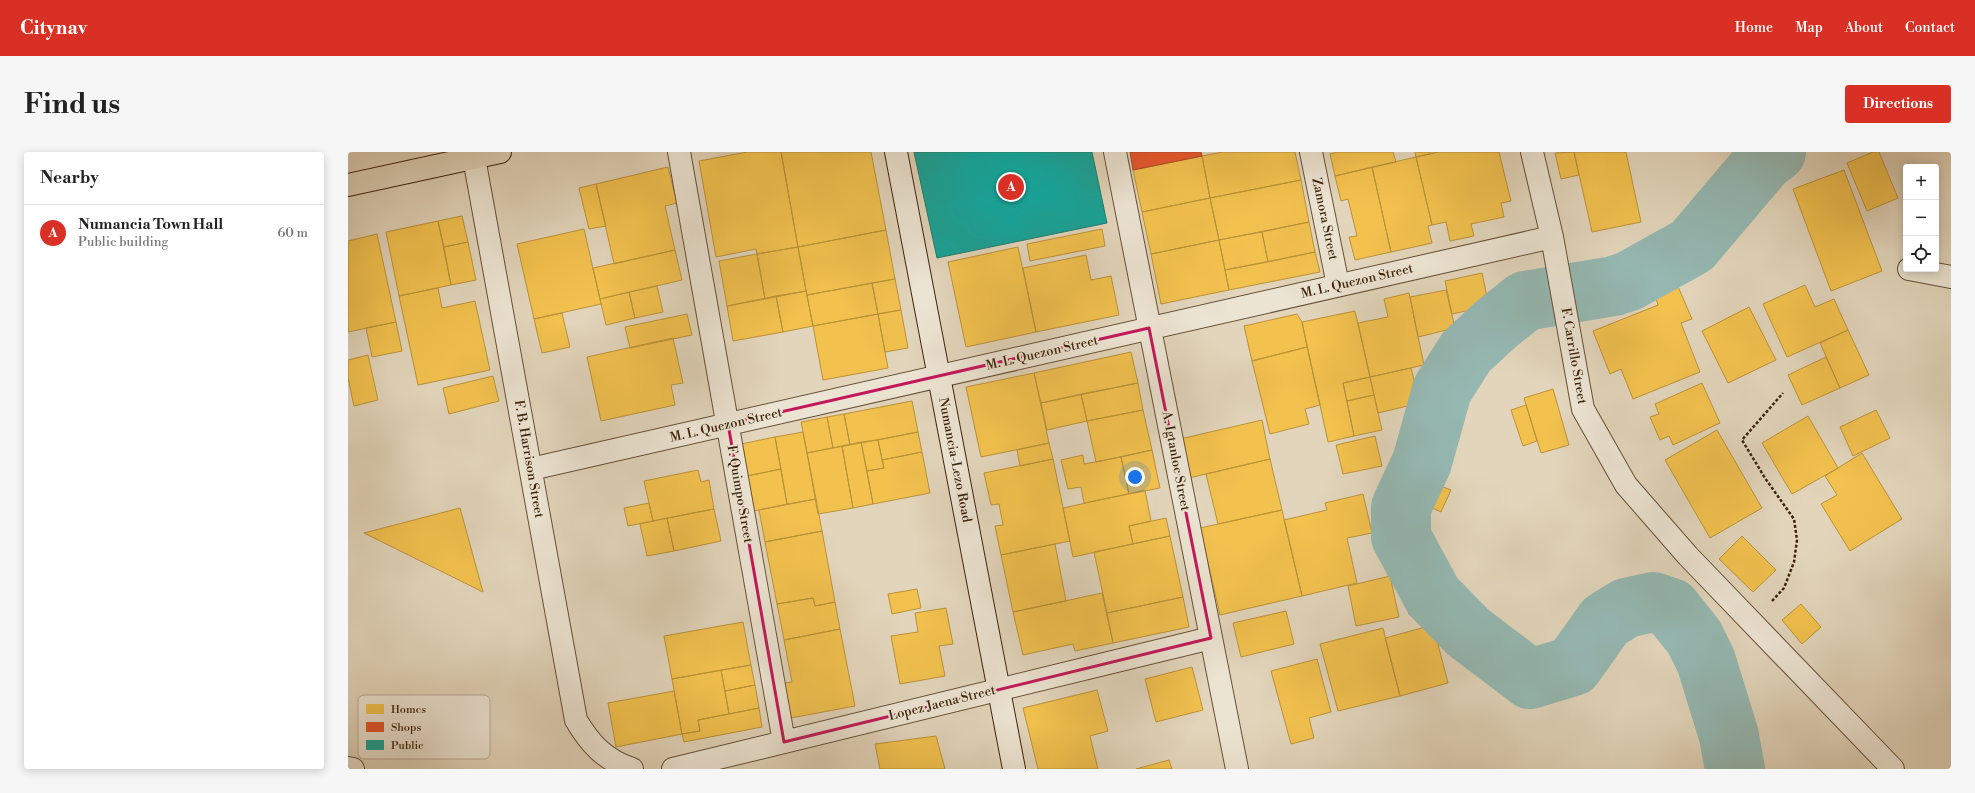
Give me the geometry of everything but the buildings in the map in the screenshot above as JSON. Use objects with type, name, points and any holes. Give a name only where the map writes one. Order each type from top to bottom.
[{"type":"main road","points":[[348,185],[500,152]]},
{"type":"street","name":"F. Quimpo Street","points":[[679,152],[784,742]]},
{"type":"street","name":"Numancia-Lezo Road","points":[[896,152],[1014,769]]},
{"type":"street","name":"A. Igtanloc Street","points":[[1115,152],[1237,769]]},
{"type":"street","name":"Zamora Street","points":[[1311,152],[1338,285]]},
{"type":"street","name":"F. Carrillo Street","points":[[1532,152],[1552,237],[1583,409],[1626,485],[1688,556],[1893,769]]},
{"type":"street","name":"F. B. Harrison Street","points":[[474,158],[576,720],[587,738],[601,753],[618,764],[632,769]]},
{"type":"street","name":"M. L. Quezon Street","points":[[531,469],[1552,237]]},
{"type":"street","points":[[1925,272],[1951,277]]},
{"type":"street","name":"Lopez Jaena Street","points":[[673,769],[1211,638]]},
{"type":"street","points":[[348,768],[353,769]]},
{"type":"path","points":[[1753,623],[1784,588],[1794,562],[1797,540],[1794,519],[1765,478],[1742,440],[1783,393]]},
{"type":"highlighted area","points":[[1149,328],[1211,638],[784,742],[728,424]]},
{"type":"waterway","points":[[1735,769],[1729,736],[1706,661],[1694,637],[1671,608],[1653,602],[1626,608],[1605,621],[1573,666],[1530,679],[1468,632],[1433,596],[1401,537],[1401,507],[1422,462],[1442,390],[1466,352],[1495,325],[1525,301],[1614,286],[1629,281],[1692,246],[1764,161],[1776,152]]},
{"type":"place","name":"Numancia Town Hall","points":[[1011,187]]}]
